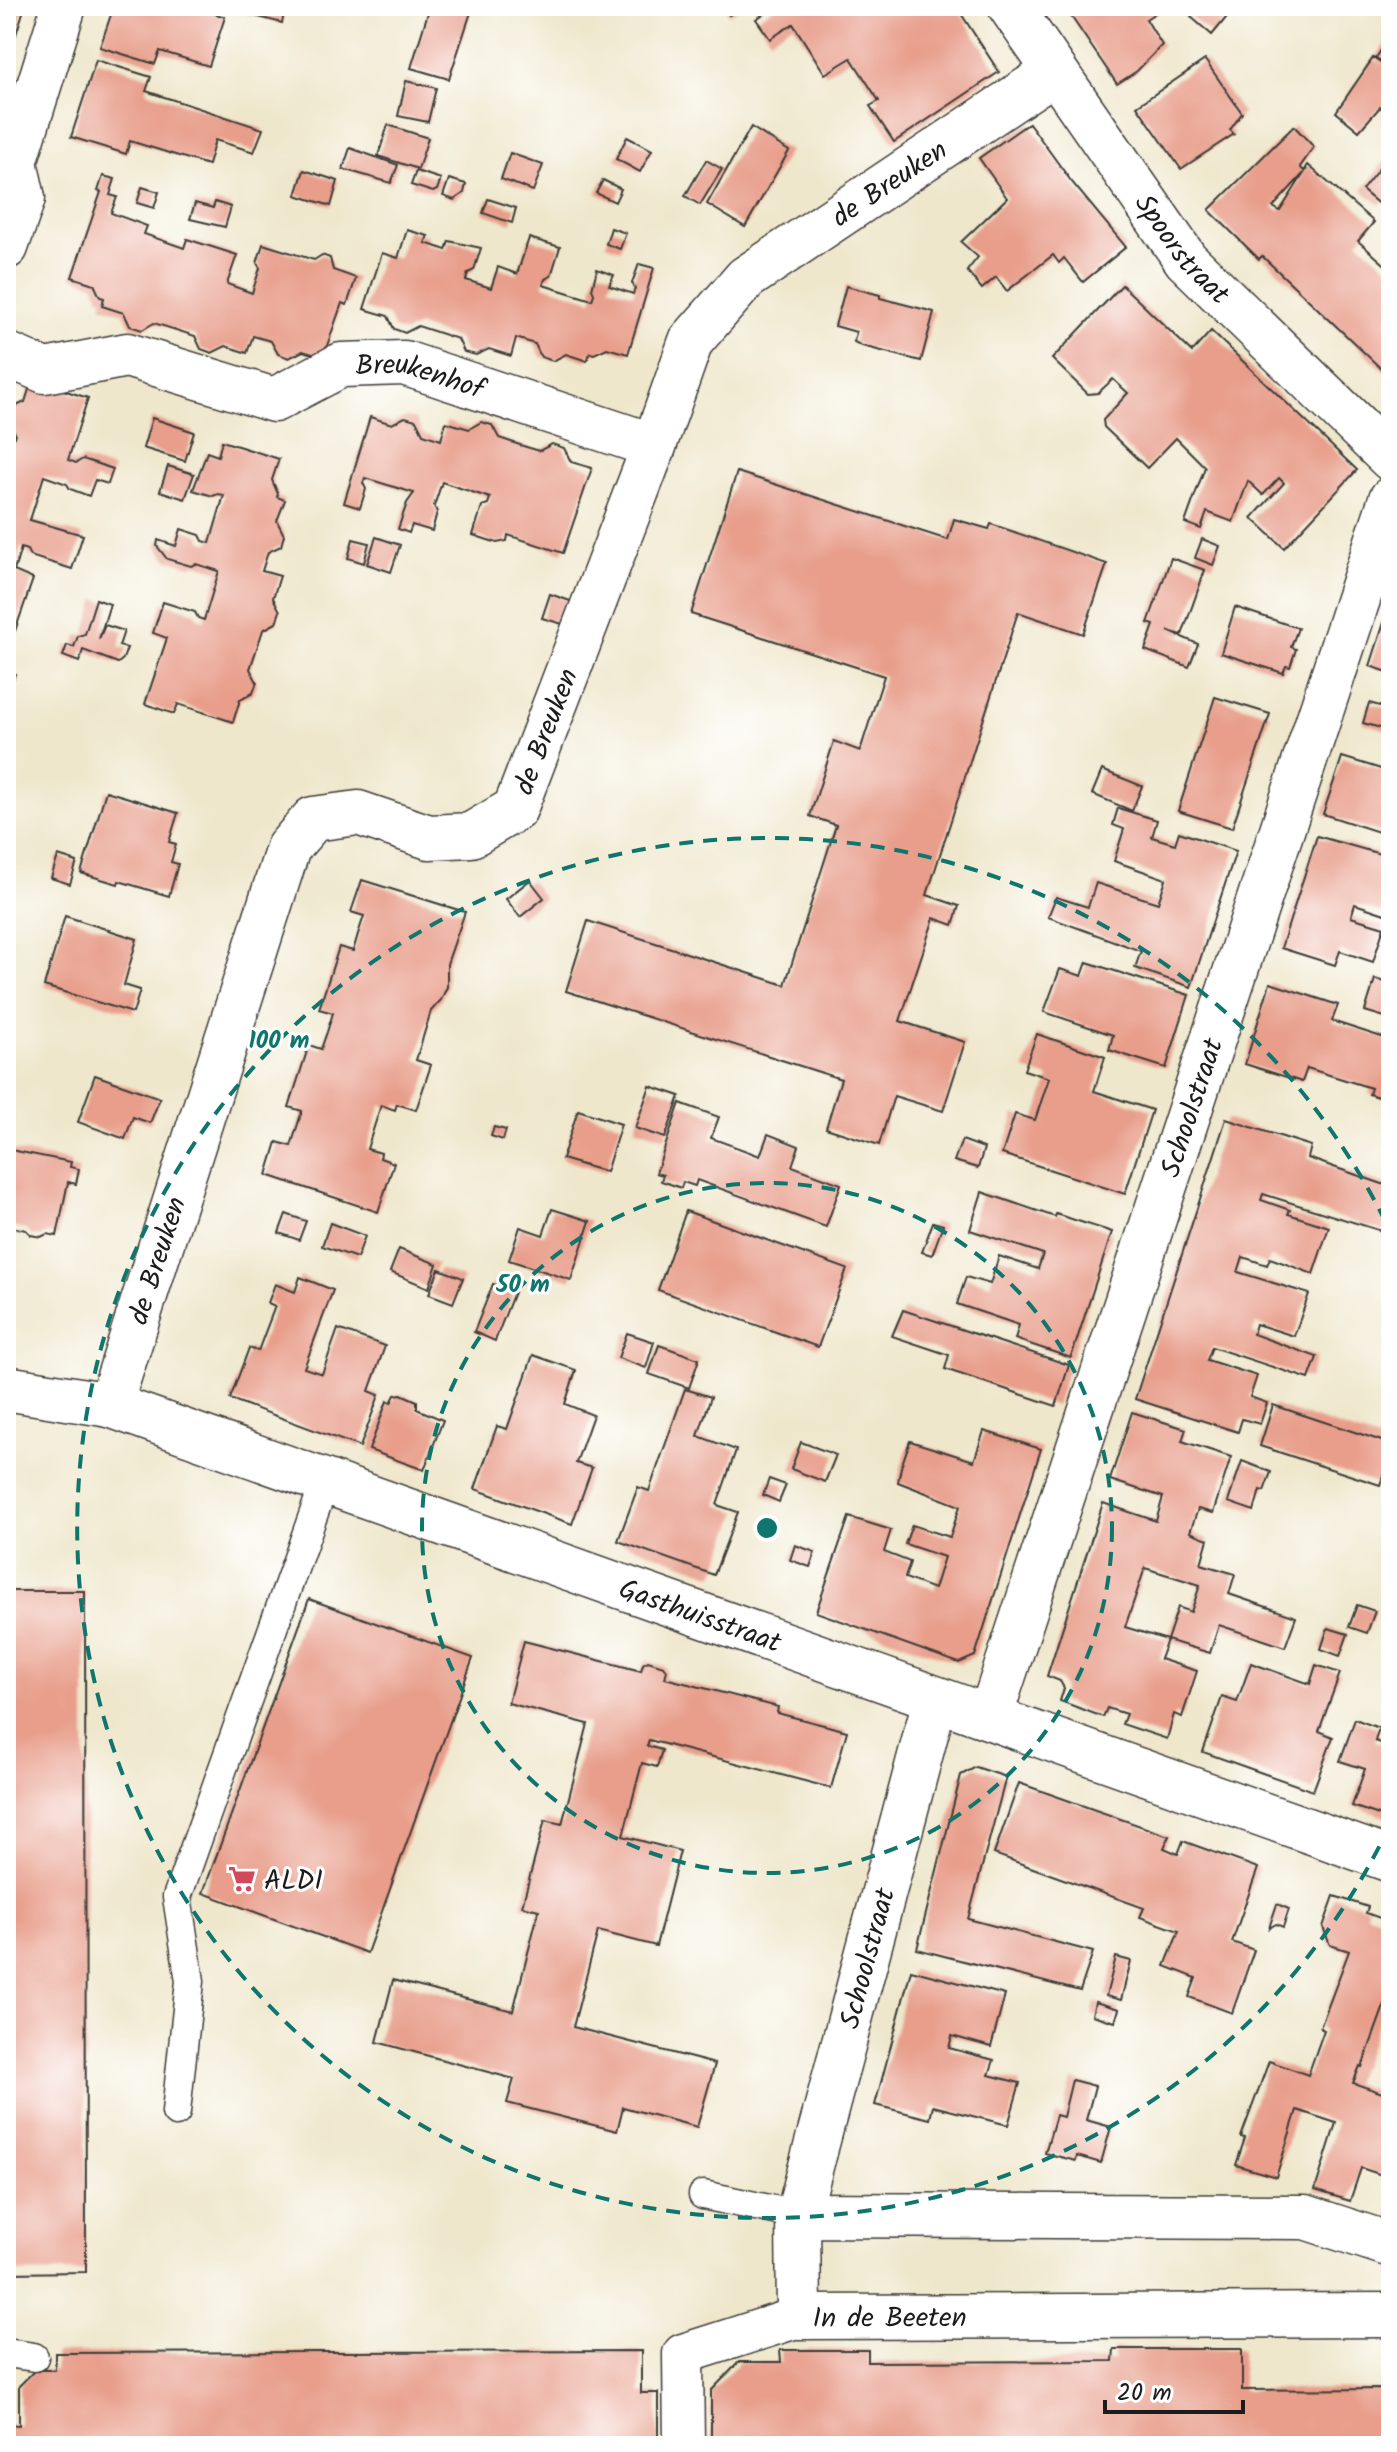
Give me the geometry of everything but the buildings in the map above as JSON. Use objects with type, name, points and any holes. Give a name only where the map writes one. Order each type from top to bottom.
[{"type":"street","points":[[6,247],[23,198],[15,162],[64,6]]},
{"type":"street","name":"Spoorstraat","points":[[1010,6],[1186,260],[1391,459]]},
{"type":"street","name":"de Breuken","points":[[110,1405],[288,848],[313,819],[358,813],[429,837],[471,835],[515,809],[691,341],[746,278],[1054,72]]},
{"type":"street","name":"Breukenhof","points":[[6,354],[45,371],[127,355],[274,400],[341,365],[404,363],[654,446]]},
{"type":"street","name":"Schoolstraat","points":[[990,1717],[1391,499]]},
{"type":"street","name":"Gasthuisstraat","points":[[6,1388],[110,1405],[1391,1860]]},
{"type":"street","name":"Schoolstraat","points":[[798,2215],[935,1700]]},
{"type":"street","points":[[798,2215],[1305,2217],[1391,2245]]},
{"type":"street","name":"In de Beeten","points":[[798,2215],[799,2317],[1391,2315]]},
{"type":"street","points":[[684,2446],[683,2354],[799,2317]]},
{"type":"lane","points":[[176,2112],[190,1981],[177,1897],[325,1482]]},
{"type":"lane","points":[[703,2195],[798,2215]]},
{"type":"lane","points":[[6,2353],[34,2357]]},
{"type":"place","name":"ALDI","points":[[242,1879]]}]
